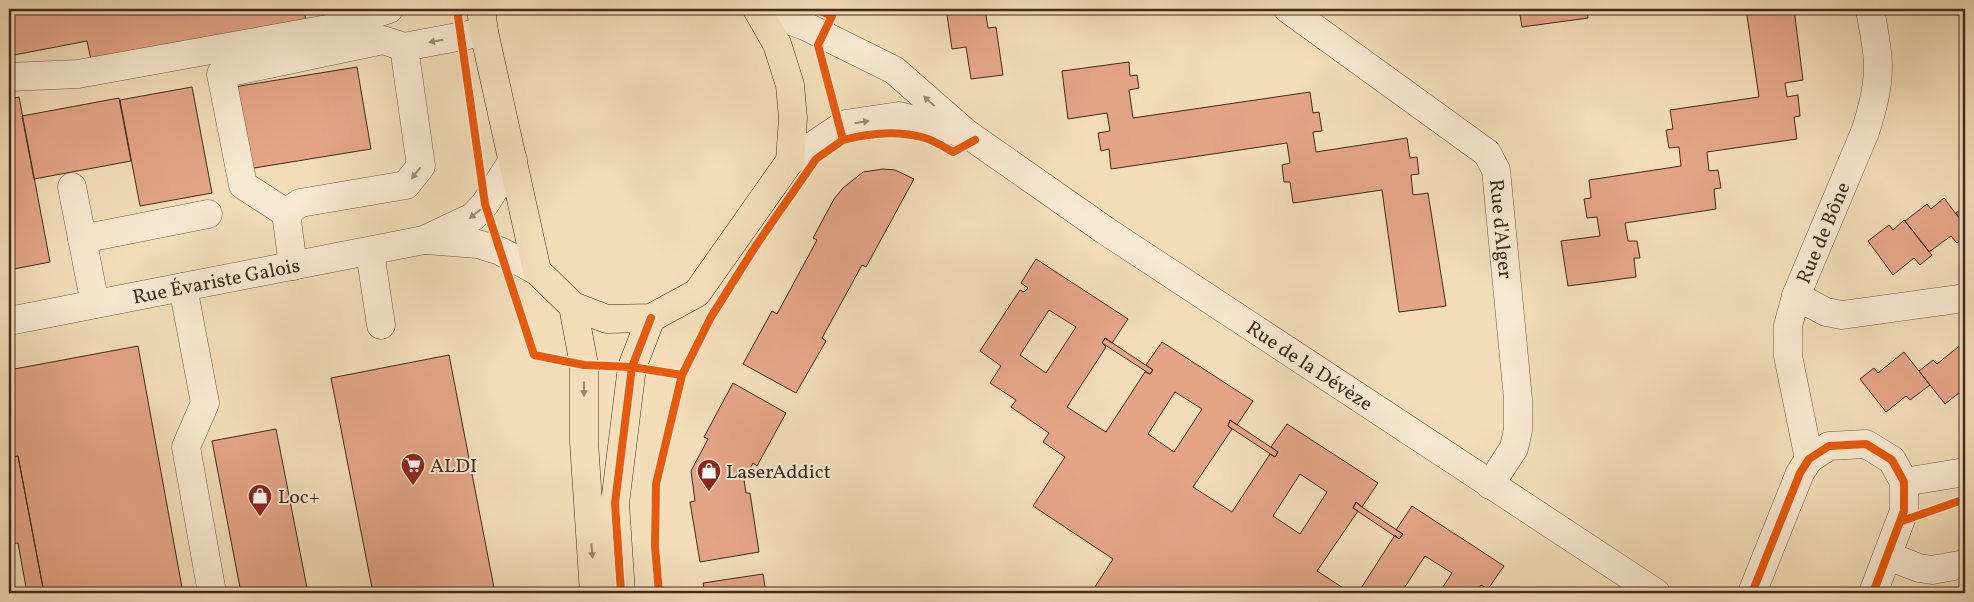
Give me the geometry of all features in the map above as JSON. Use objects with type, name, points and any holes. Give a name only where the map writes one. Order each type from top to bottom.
[{"type":"main road","points":[[483,20],[537,271],[573,306],[607,319],[651,318],[697,293],[790,161],[793,118],[790,86],[777,44],[758,9]]},
{"type":"main road","points":[[573,306],[584,364],[584,442],[594,593]]},
{"type":"main road","points":[[621,593],[615,503],[632,367],[651,318]]},
{"type":"street","points":[[9,76],[78,74],[333,28],[389,9]]},
{"type":"street","name":"Rue de la Dévèze","points":[[758,9],[805,26],[894,70],[966,134],[1106,231],[1656,593]]},
{"type":"street","name":"Rue d'Alger","points":[[1288,9],[1487,153],[1496,170],[1518,399],[1518,422],[1514,448],[1490,485]]},
{"type":"street","name":"Rue de Bône","points":[[1809,460],[1788,356],[1788,326],[1796,296],[1865,132],[1872,110],[1878,66],[1870,9]]},
{"type":"street","points":[[286,213],[243,185],[221,74],[382,40],[404,47],[483,20]]},
{"type":"street","points":[[286,213],[300,203],[406,185],[421,166],[404,47]]},
{"type":"street","name":"Rue de la Dévèze","points":[[790,161],[845,124],[899,116],[966,134]]},
{"type":"street","name":"Rue Évariste Galois","points":[[9,321],[424,240],[473,217],[485,204],[513,160]]},
{"type":"street","points":[[72,187],[95,304]]},
{"type":"street","points":[[286,213],[292,266]]},
{"type":"street","points":[[82,239],[208,214]]},
{"type":"street","name":"Rue Évariste Galois","points":[[424,240],[478,244],[500,251],[537,271]]},
{"type":"street","points":[[370,252],[381,324]]},
{"type":"street","points":[[183,287],[205,403],[186,447],[212,593]]},
{"type":"street","points":[[1796,296],[1826,312],[1842,315],[1965,298]]},
{"type":"street","points":[[1752,593],[1800,473],[1809,460],[1829,446],[1866,444],[1892,460],[1904,482],[1904,511],[1873,593]]},
{"type":"street","points":[[1904,482],[1965,472]]},
{"type":"street","points":[[1888,556],[1919,568],[1932,570],[1965,564]]},
{"type":"building","points":[[9,9],[304,9],[306,20],[91,60],[87,41],[9,56]]},
{"type":"building","points":[[956,9],[985,9],[988,28],[996,27],[1003,75],[971,79],[966,47],[952,49],[947,15],[957,14]]},
{"type":"building","points":[[1519,9],[1587,9],[1588,18],[1522,27]]},
{"type":"building","points":[[1746,9],[1794,9],[1803,80],[1785,83],[1787,97],[1798,95],[1800,116],[1794,117],[1797,139],[1707,152],[1709,171],[1718,170],[1721,188],[1714,189],[1716,209],[1625,223],[1628,241],[1637,241],[1640,258],[1634,258],[1636,277],[1568,286],[1561,241],[1600,236],[1597,217],[1587,218],[1584,199],[1591,198],[1589,180],[1681,166],[1679,147],[1669,148],[1666,130],[1673,129],[1670,110],[1759,97]]},
{"type":"building","points":[[1129,62],[1130,76],[1137,75],[1139,88],[1129,90],[1133,118],[1310,92],[1313,113],[1319,112],[1322,131],[1313,132],[1316,152],[1407,138],[1410,158],[1417,157],[1419,174],[1411,175],[1413,195],[1428,193],[1446,306],[1399,312],[1382,190],[1293,203],[1290,182],[1284,182],[1282,165],[1290,163],[1287,143],[1111,169],[1109,149],[1101,151],[1098,133],[1110,131],[1107,113],[1068,119],[1062,71]]},
{"type":"building","points":[[357,67],[371,149],[248,169],[234,87]]},
{"type":"building","points":[[192,87],[212,193],[140,206],[120,100]]},
{"type":"building","points":[[19,97],[50,262],[9,270],[9,99]]},
{"type":"building","points":[[119,98],[131,161],[34,179],[22,116]]},
{"type":"building","points":[[883,169],[895,170],[914,179],[866,267],[862,265],[822,338],[826,341],[796,393],[743,364],[772,311],[777,314],[817,240],[813,238],[834,199],[843,188],[863,172]]},
{"type":"building","points":[[1944,198],[1965,226],[1965,237],[1957,243],[1951,236],[1929,252],[1905,221],[1927,204],[1931,209]]},
{"type":"building","points":[[1965,206],[1965,226],[1956,213]]},
{"type":"building","points":[[1904,220],[1932,255],[1920,265],[1914,258],[1893,275],[1868,241],[1889,225],[1893,230]]},
{"type":"building","points":[[1036,259],[1128,319],[1112,343],[1105,338],[1102,343],[1106,347],[1067,407],[1106,432],[1145,372],[1150,374],[1153,370],[1146,365],[1162,342],[1253,401],[1237,425],[1230,420],[1228,426],[1232,429],[1193,487],[1232,512],[1270,454],[1275,457],[1278,452],[1271,447],[1287,424],[1378,483],[1362,507],[1356,502],[1353,508],[1358,511],[1317,571],[1351,593],[1294,593],[1289,590],[1286,593],[1091,593],[1113,559],[1033,506],[1065,457],[1043,442],[1049,433],[1011,407],[1016,400],[990,383],[1001,366],[980,351],[1020,290],[1024,292],[1028,288],[1021,283]],"holes":[[[1049,310],[1076,327],[1046,373],[1020,355]],[[1175,392],[1202,409],[1174,452],[1148,434]],[[1300,474],[1327,492],[1300,534],[1273,516]]]},
{"type":"building","points":[[1105,338],[1153,370],[1150,374],[1102,343]]},
{"type":"building","points":[[1963,343],[1965,346],[1965,390],[1945,404],[1919,371],[1933,360],[1937,364]]},
{"type":"building","points":[[138,346],[183,593],[44,593],[18,456],[9,458],[9,370]]},
{"type":"building","points":[[1904,352],[1930,385],[1910,400],[1906,396],[1886,412],[1860,379],[1874,368],[1878,373]]},
{"type":"building","name":"ALDI","points":[[449,355],[495,593],[373,593],[331,378]]},
{"type":"building","points":[[733,383],[786,413],[757,466],[753,463],[744,480],[746,493],[750,493],[759,552],[700,562],[690,502],[695,501],[691,471],[708,439],[704,437]]},
{"type":"building","points":[[1230,420],[1278,452],[1275,457],[1228,426]]},
{"type":"building","name":"Loc+","points":[[276,429],[308,593],[241,593],[212,441]]},
{"type":"building","points":[[18,456],[44,593],[27,593],[18,543],[9,544],[9,458]]},
{"type":"building","points":[[1356,502],[1403,534],[1399,539],[1353,508]]},
{"type":"building","points":[[1412,506],[1504,566],[1488,589],[1481,585],[1478,590],[1482,593],[1439,593],[1452,573],[1425,556],[1401,593],[1358,593],[1395,535],[1399,539],[1403,534],[1396,530]]},
{"type":"building","points":[[763,574],[766,593],[705,593],[703,583]]},
{"type":"cycle path","points":[[457,9],[485,204],[534,355],[584,365],[632,367],[682,375],[656,484],[655,546],[659,593]]},
{"type":"cycle path","points":[[682,375],[711,317],[757,244],[816,159],[843,140],[818,45],[832,16],[816,9]]},
{"type":"cycle path","points":[[843,140],[873,134],[904,134],[929,139],[953,152],[975,140]]},
{"type":"cycle path","points":[[621,593],[615,503],[632,367],[651,318]]},
{"type":"cycle path","points":[[1752,593],[1800,473],[1809,459],[1829,446],[1866,444],[1892,460],[1904,482],[1904,511],[1873,593]]},
{"type":"cycle path","points":[[1902,521],[1965,499]]},
{"type":"place","name":"ALDI","points":[[413,486]]},
{"type":"place","name":"LaserAddict","points":[[709,492]]},
{"type":"place","name":"Loc+","points":[[260,517]]}]
